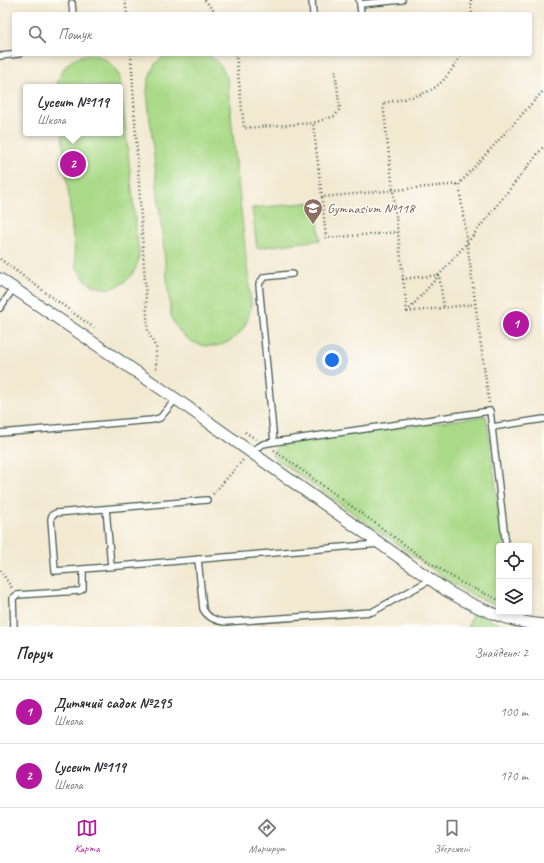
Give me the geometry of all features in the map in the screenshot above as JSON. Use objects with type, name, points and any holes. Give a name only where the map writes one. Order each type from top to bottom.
[{"type":"street","points":[[0,279],[176,399],[430,580],[474,607],[511,616],[524,625],[544,625]]},
{"type":"lane","points":[[312,0],[313,12]]},
{"type":"lane","points":[[361,12],[360,2],[402,0]]},
{"type":"lane","points":[[72,3],[73,12]]},
{"type":"lane","points":[[0,56],[12,55]]},
{"type":"lane","points":[[274,442],[259,284],[264,278],[292,274]]},
{"type":"lane","points":[[0,308],[14,289]]},
{"type":"lane","points":[[0,433],[152,420],[160,418],[176,399]]},
{"type":"lane","points":[[250,452],[263,444],[274,442],[490,411],[506,543]]},
{"type":"lane","points":[[492,427],[544,419]]},
{"type":"lane","points":[[207,500],[56,513],[52,515],[51,519],[55,571],[380,544]]},
{"type":"lane","points":[[106,509],[111,566]]},
{"type":"lane","points":[[198,559],[203,609],[206,615],[218,622],[372,612],[430,580]]},
{"type":"lane","points":[[14,627],[13,598],[17,595],[79,591],[83,589],[84,585],[83,569]]},
{"type":"path","points":[[125,0],[127,12]]},
{"type":"path","points":[[205,0],[214,12]]},
{"type":"path","points":[[471,0],[472,12]]},
{"type":"path","points":[[131,56],[148,332],[156,348],[156,371]]},
{"type":"path","points":[[236,56],[244,128],[313,123],[335,116],[340,109],[335,70]]},
{"type":"path","points":[[407,312],[402,279],[383,103],[410,97],[436,87],[453,68],[461,56]]},
{"type":"path","points":[[322,197],[459,184],[544,90]]},
{"type":"path","points":[[313,123],[326,238],[398,232]]},
{"type":"path","points":[[407,312],[467,243],[544,146]]},
{"type":"path","points":[[459,184],[490,411]]},
{"type":"path","points":[[0,259],[95,328]]},
{"type":"path","points":[[402,279],[439,275]]},
{"type":"path","points":[[439,275],[444,308]]},
{"type":"path","points":[[407,312],[476,304]]},
{"type":"path","points":[[151,367],[163,376]]},
{"type":"path","points":[[244,432],[422,558],[460,582],[496,599]]},
{"type":"path","points":[[207,500],[250,452]]},
{"type":"path","points":[[0,570],[17,595]]},
{"type":"green space","points":[[96,56],[106,60],[117,72],[121,84],[58,84],[65,66],[78,57]]},
{"type":"green space","points":[[210,56],[222,68],[227,78],[251,304],[247,320],[239,333],[229,342],[217,346],[204,346],[191,341],[180,331],[171,317],[147,91],[150,74],[162,57]]},
{"type":"green space","points":[[123,106],[139,255],[136,268],[129,278],[121,284],[111,288],[101,288],[91,284],[83,276],[76,265],[62,136],[123,136]]},
{"type":"green space","points":[[316,202],[320,240],[257,248],[252,208]]},
{"type":"green space","points":[[486,416],[504,543],[496,543],[496,605],[471,595],[452,583],[272,456],[276,447],[281,443]]},
{"type":"green space","points":[[473,613],[507,627],[468,627]]},
{"type":"place","name":"Lyceum №119","points":[[73,164]]},
{"type":"place","name":"Gymnasium №118","points":[[313,225]]},
{"type":"place","name":"Дитячий садок №295","points":[[516,324]]}]
